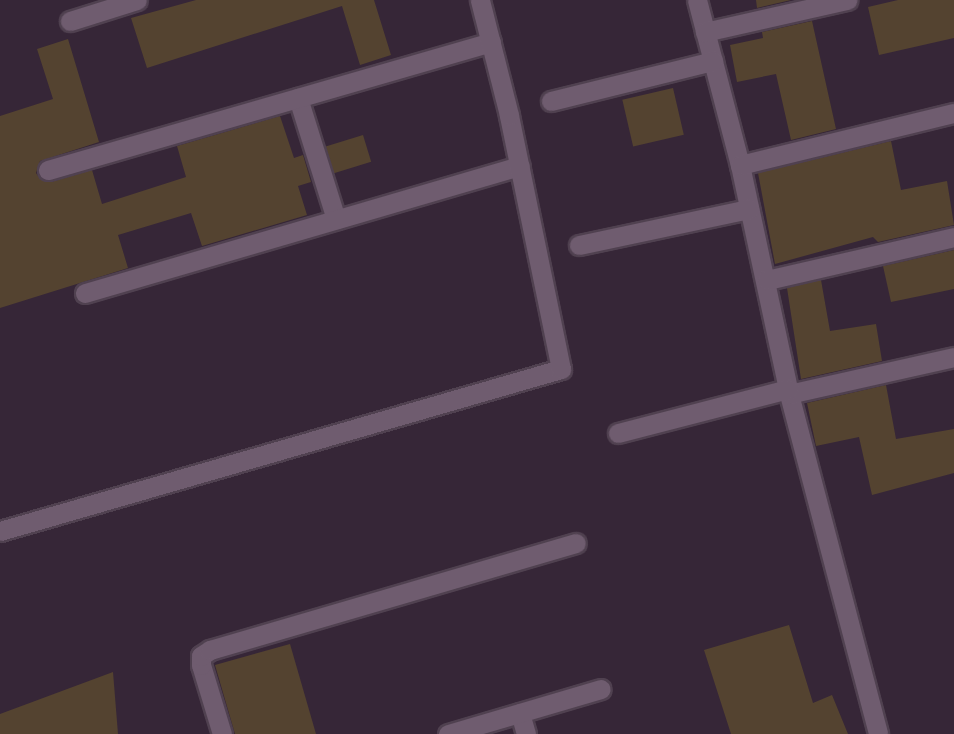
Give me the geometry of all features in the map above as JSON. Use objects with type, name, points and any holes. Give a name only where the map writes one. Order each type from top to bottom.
[{"type":"street","points":[[70,20],[102,5],[137,0]]},
{"type":"street","points":[[0,531],[561,369],[520,166],[480,0]]},
{"type":"street","points":[[697,0],[767,280],[789,392],[878,734]]},
{"type":"street","points":[[705,32],[813,4],[847,0]]},
{"type":"street","points":[[48,170],[491,42]]},
{"type":"street","points":[[551,101],[713,61]]},
{"type":"street","points":[[298,98],[336,219]]},
{"type":"street","points":[[740,165],[954,113]]},
{"type":"street","points":[[85,293],[520,166]]},
{"type":"street","points":[[579,245],[749,209]]},
{"type":"street","points":[[767,280],[954,237]]},
{"type":"street","points":[[618,433],[789,392],[954,357]]},
{"type":"street","points":[[222,734],[201,665],[201,656],[210,650],[576,543]]},
{"type":"street","points":[[449,734],[601,689]]},
{"type":"street","points":[[520,713],[526,734]]},
{"type":"building","points":[[196,0],[374,0],[391,55],[360,65],[342,6],[147,68],[131,18]]},
{"type":"building","points":[[756,0],[791,0],[757,8]]},
{"type":"building","points":[[898,0],[954,0],[954,38],[879,55],[868,7]]},
{"type":"building","points":[[812,21],[836,129],[791,140],[776,74],[737,82],[730,45],[763,38],[762,32]]},
{"type":"building","points":[[68,39],[99,142],[40,161],[36,173],[40,179],[51,182],[92,170],[102,204],[186,177],[177,146],[280,116],[294,158],[303,155],[311,182],[298,186],[307,215],[202,246],[191,213],[118,235],[128,268],[0,308],[0,116],[53,99],[37,49]]},
{"type":"building","points":[[673,88],[684,135],[633,146],[622,100]]},
{"type":"building","points":[[363,135],[371,162],[334,173],[326,146]]},
{"type":"building","points":[[891,141],[901,190],[947,181],[954,225],[878,242],[873,237],[775,264],[758,173]]},
{"type":"building","points":[[954,250],[954,289],[891,302],[883,266]]},
{"type":"building","points":[[821,280],[830,331],[876,324],[882,361],[801,379],[787,288]]},
{"type":"building","points":[[886,385],[896,439],[954,429],[954,473],[872,495],[859,437],[816,446],[807,403]]},
{"type":"building","points":[[789,625],[813,703],[832,695],[848,734],[731,734],[704,650]]},
{"type":"building","points":[[290,644],[316,734],[235,734],[215,665]]},
{"type":"building","points":[[113,672],[118,734],[0,734],[0,714]]}]
